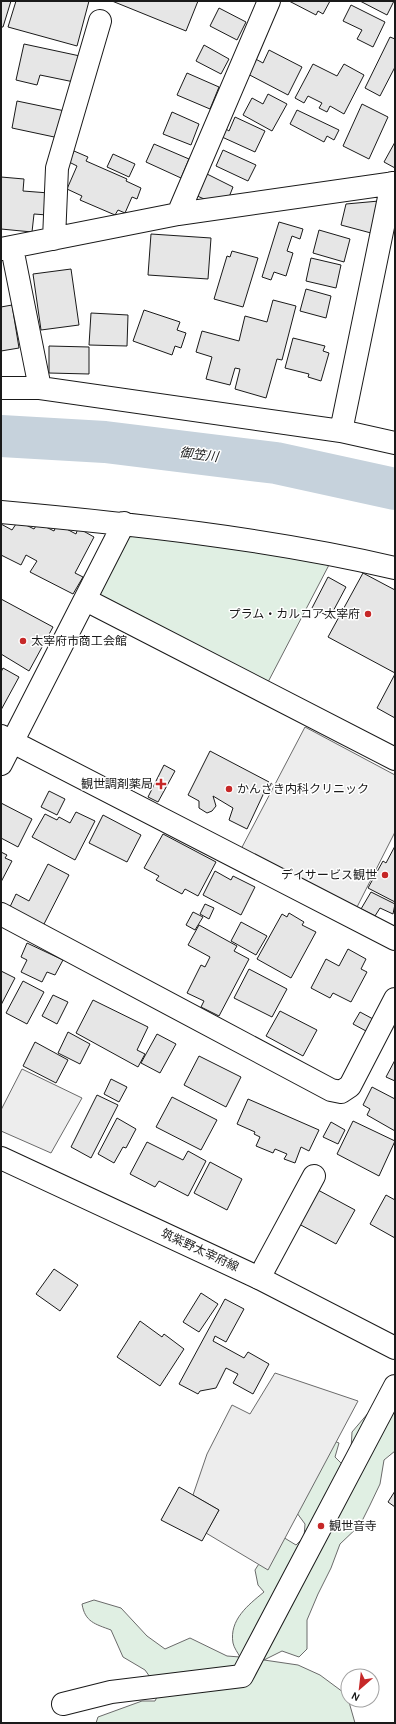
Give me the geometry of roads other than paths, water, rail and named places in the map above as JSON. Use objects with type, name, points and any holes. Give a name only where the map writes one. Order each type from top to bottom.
[{"type":"street","points":[[178,214],[269,1]]},
{"type":"street","points":[[54,239],[57,168],[100,21]]},
{"type":"street","points":[[40,388],[7,249],[178,214],[394,183],[340,431]]},
{"type":"street","points":[[1,388],[40,388],[340,431],[395,443]]},
{"type":"street","points":[[1,512],[124,523],[340,555],[395,568]]},
{"type":"street","points":[[1,764],[6,739],[86,600],[124,523]]},
{"type":"street","points":[[86,600],[395,759]]},
{"type":"street","points":[[6,739],[395,939]]},
{"type":"street","points":[[1,914],[331,1090],[341,1092],[350,1086],[395,999]]},
{"type":"street","name":"筑紫野太宰府線","points":[[1,1158],[260,1278],[395,1348]]},
{"type":"street","points":[[260,1278],[314,1176]]},
{"type":"street","points":[[63,1704],[111,1692],[242,1676],[395,1386]]},
{"type":"waterway","name":"御笠川","points":[[1,436],[105,442],[276,463],[395,489]]},
{"type":"place","name":"プラム・カルコア太宰府","points":[[368,614]]},
{"type":"place","name":"太宰府市商工会館","points":[[23,641]]},
{"type":"place","name":"観世調剤薬局","points":[[161,784]]},
{"type":"place","name":"かんざき内科クリニック","points":[[229,789]]},
{"type":"place","name":"デイサービス観世","points":[[385,875]]},
{"type":"place","name":"観世音寺","points":[[321,1526]]}]
